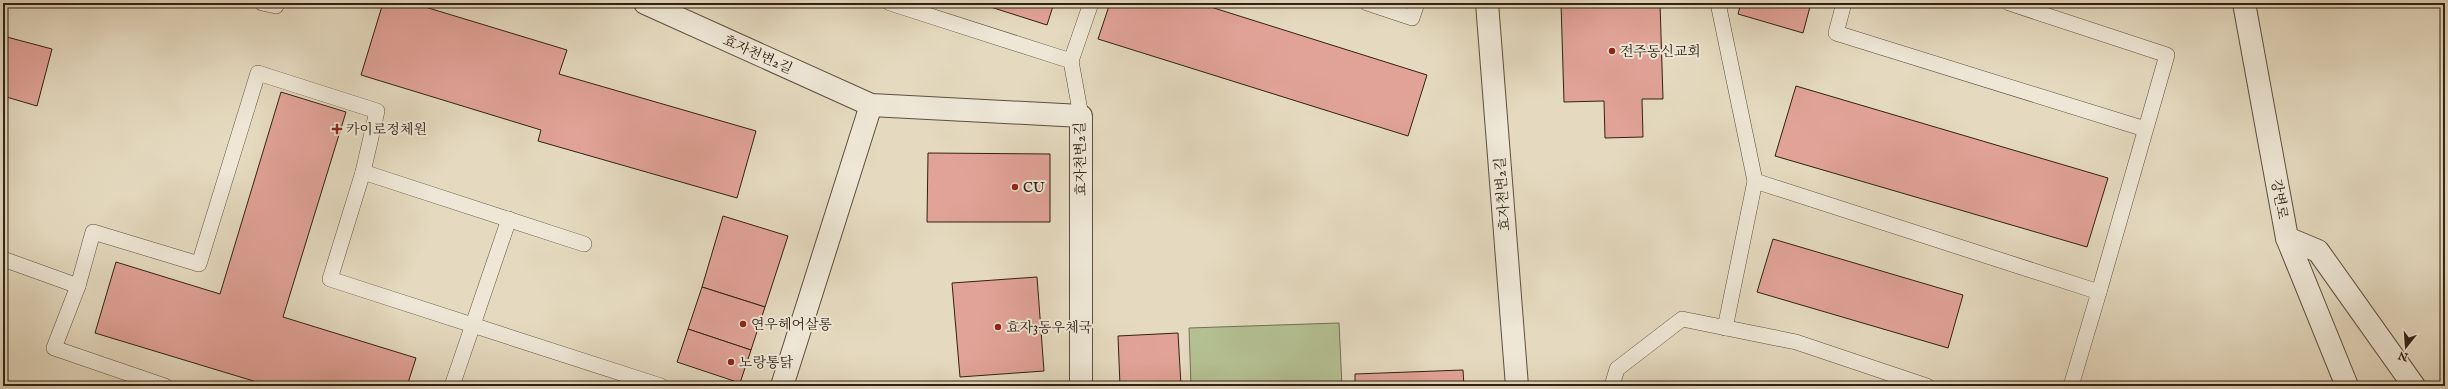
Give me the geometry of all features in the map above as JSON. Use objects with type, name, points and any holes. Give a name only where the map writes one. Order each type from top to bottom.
[{"type":"street","name":"효자천변2길","points":[[645,3],[871,105],[1081,116],[1081,386]]},
{"type":"street","name":"효자천변2길","points":[[1487,3],[1516,386]]},
{"type":"street","name":"강변로","points":[[2244,3],[2287,238],[2347,386]]},
{"type":"street","points":[[782,386],[871,105]]},
{"type":"street","points":[[2287,238],[2318,251],[2414,386]]},
{"type":"lane","points":[[890,3],[1071,61]]},
{"type":"lane","points":[[1081,116],[1071,61],[1091,3]]},
{"type":"lane","points":[[1367,3],[1412,18],[1417,3]]},
{"type":"lane","points":[[1718,3],[1755,181],[1725,328]]},
{"type":"lane","points":[[1844,3],[1836,33],[2145,129]]},
{"type":"lane","points":[[2008,3],[2166,54],[2071,386]]},
{"type":"lane","points":[[165,386],[54,348],[78,286],[93,232],[199,264],[258,73],[377,111],[362,172],[330,279],[661,386]]},
{"type":"lane","points":[[362,172],[584,244]]},
{"type":"lane","points":[[1755,181],[2099,292]]},
{"type":"lane","points":[[452,386],[509,219]]},
{"type":"lane","points":[[3,259],[78,286]]},
{"type":"lane","points":[[1612,386],[1617,369],[1682,319],[1796,342],[1927,386]]},
{"type":"green space","points":[[1339,323],[1342,386],[1191,386],[1189,328]]},
{"type":"building","points":[[383,3],[412,3],[567,50],[559,74],[756,131],[737,198],[538,141],[541,130],[361,75]]},
{"type":"building","points":[[978,3],[1054,3],[1047,25]]},
{"type":"building","points":[[1110,3],[1198,3],[1427,75],[1408,136],[1098,39]]},
{"type":"building","name":"전주동신교회","points":[[1561,3],[1660,3],[1663,99],[1642,99],[1643,137],[1605,138],[1604,101],[1564,102]]},
{"type":"building","points":[[1741,3],[1811,3],[1803,33],[1738,14]]},
{"type":"building","points":[[3,36],[52,49],[37,106],[3,96]]},
{"type":"building","points":[[1796,86],[2108,178],[2087,247],[1775,156]]},
{"type":"building","points":[[281,92],[346,112],[283,317],[416,358],[407,386],[270,386],[95,333],[116,262],[220,294]]},
{"type":"building","points":[[928,153],[1050,154],[1050,222],[927,222]]},
{"type":"building","points":[[723,216],[788,236],[765,307],[702,287]]},
{"type":"building","points":[[1773,239],[1963,295],[1948,348],[1757,292]]},
{"type":"building","name":"효자3동우체국","points":[[1037,277],[1044,371],[960,377],[952,283]]},
{"type":"building","points":[[702,287],[765,307],[751,350],[688,329]]},
{"type":"building","points":[[688,329],[751,350],[740,383],[677,362]]},
{"type":"building","points":[[1178,333],[1181,386],[1120,386],[1118,336]]},
{"type":"building","points":[[1463,370],[1464,386],[1355,386],[1355,374]]},
{"type":"place","name":"전주동신교회","points":[[1612,51]]},
{"type":"place","name":"카이로정체원","points":[[337,129]]},
{"type":"place","name":"CU","points":[[1015,187]]},
{"type":"place","name":"연우헤어살롱","points":[[743,324]]},
{"type":"place","name":"효자3동우체국","points":[[998,327]]},
{"type":"place","name":"노랑통닭","points":[[731,362]]}]
